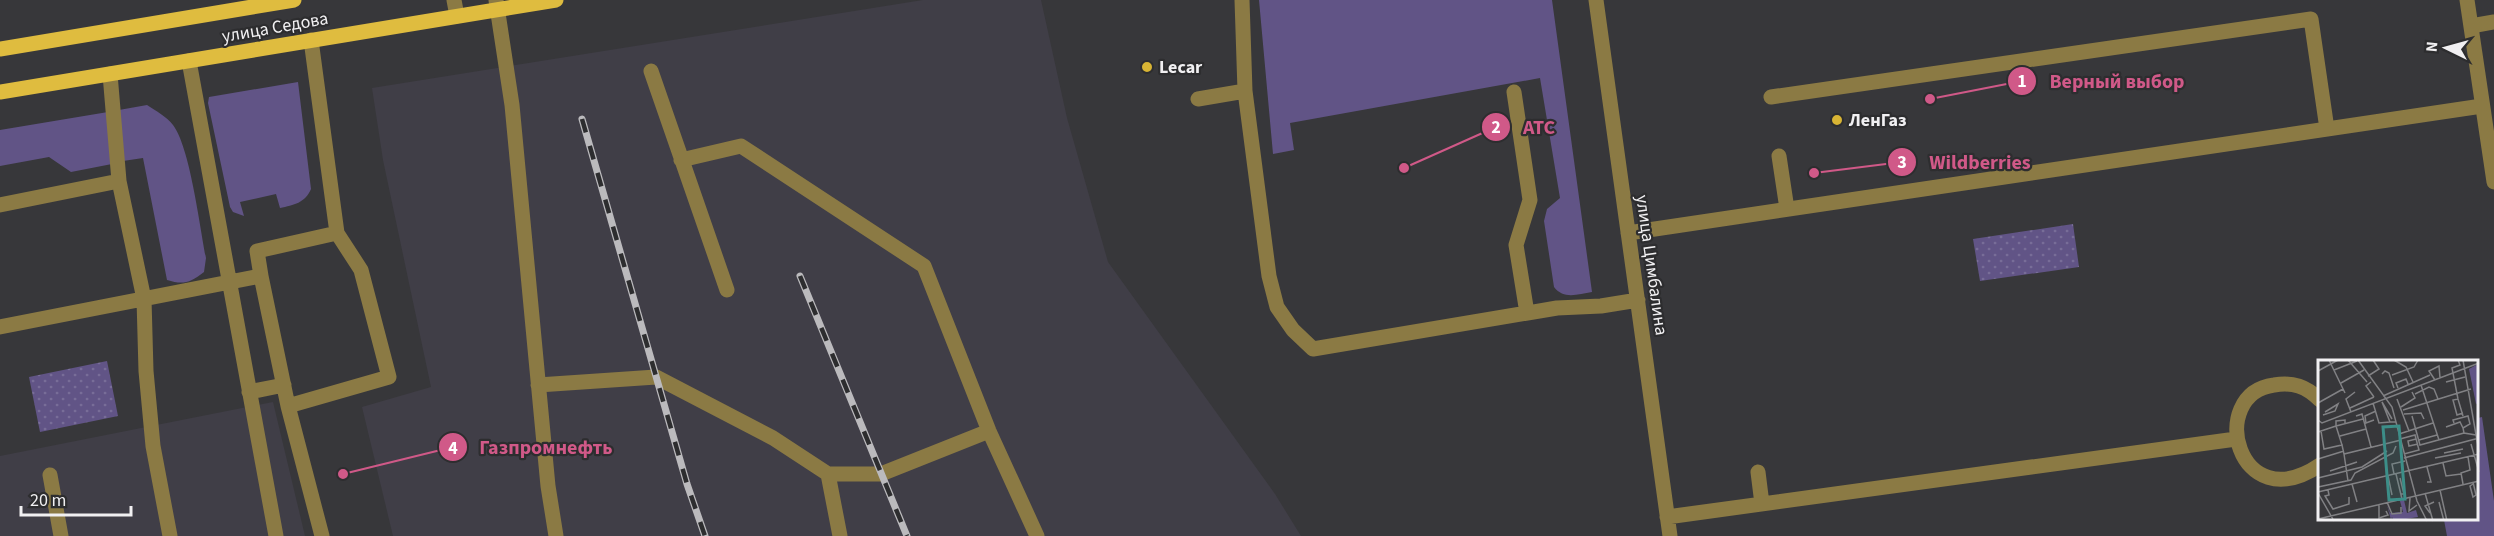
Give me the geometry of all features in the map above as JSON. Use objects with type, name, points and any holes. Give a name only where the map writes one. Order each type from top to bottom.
[{"type":"main road","name":"улица Седова","points":[[0,90],[189,62],[457,16],[497,5],[556,0]]},
{"type":"main road","name":"улица Седова","points":[[0,49],[286,1]]},
{"type":"street","points":[[454,0],[457,16]]},
{"type":"street","points":[[1242,0],[1245,91],[1267,265],[1277,306],[1293,330],[1313,349],[1557,308],[1601,306],[1638,300]]},
{"type":"street","name":"улица Цимбалина","points":[[1596,0],[1670,536]]},
{"type":"street","points":[[2467,0],[2482,106],[2492,150],[2494,182]]},
{"type":"street","points":[[497,5],[512,105],[548,486],[556,536]]},
{"type":"street","points":[[1771,97],[2311,19],[2327,129]]},
{"type":"street","points":[[2471,26],[2494,22]]},
{"type":"street","points":[[288,406],[389,377],[361,270],[337,234],[311,40]]},
{"type":"street","points":[[189,62],[276,536]]},
{"type":"street","points":[[651,71],[727,290]]},
{"type":"street","points":[[110,74],[119,181],[144,299],[146,371],[153,446],[170,536]]},
{"type":"street","points":[[1198,99],[1245,91]]},
{"type":"street","points":[[1514,92],[1530,200],[1516,244],[1527,313]]},
{"type":"street","points":[[1628,233],[2482,106]]},
{"type":"street","points":[[681,160],[741,146],[924,266],[989,430],[1037,536]]},
{"type":"street","points":[[1779,156],[1787,209]]},
{"type":"street","points":[[0,205],[119,181]]},
{"type":"street","points":[[322,536],[288,406],[257,252],[337,234]]},
{"type":"street","points":[[0,327],[261,276]]},
{"type":"street","points":[[538,385],[656,377],[773,438],[828,474],[882,474],[989,430]]},
{"type":"street","points":[[2318,398],[2309,389],[2288,383],[2267,386],[2248,398],[2238,417],[2236,439],[2244,459],[2260,474],[2281,481],[2302,477],[2318,466]]},
{"type":"street","points":[[249,392],[284,385]]},
{"type":"street","points":[[1667,517],[2236,439]]},
{"type":"street","points":[[1758,471],[1762,504]]},
{"type":"street","points":[[828,474],[840,536]]},
{"type":"street","points":[[50,475],[61,536]]},
{"type":"shaded area","points":[[923,0],[1041,0],[1067,118],[1108,262],[1275,494],[1301,536],[393,536],[362,407],[431,387],[383,160],[372,88]]},
{"type":"shaded area","points":[[1259,0],[1552,0],[1592,292],[1567,295],[1554,287],[1544,221],[1547,209],[1560,198],[1540,78],[1290,123],[1294,150],[1273,154]]},
{"type":"shaded area","points":[[298,82],[311,189],[309,194],[299,203],[280,208],[276,194],[240,202],[244,216],[233,212],[230,207],[208,103],[209,97]]},
{"type":"shaded area","points":[[147,105],[173,125],[179,136],[189,169],[206,258],[204,272],[186,282],[167,280],[143,158],[123,161],[119,110]]},
{"type":"shaded area","points":[[108,112],[112,164],[71,172],[49,157],[0,166],[0,130]]},
{"type":"shaded area","points":[[2073,224],[2079,267],[1980,281],[1973,239]]},
{"type":"shaded area","points":[[107,361],[118,416],[40,432],[29,377]]},
{"type":"shaded area","points":[[273,402],[305,536],[0,536],[0,456]]},
{"type":"shaded area","points":[[2482,417],[2494,501],[2494,536],[2447,536],[2444,521],[2479,521],[2479,418]]},
{"type":"railway","points":[[582,119],[687,484],[705,536]]},
{"type":"railway","points":[[800,276],[907,536]]},
{"type":"place","name":"Lecar","points":[[1147,67]]},
{"type":"place","name":"Верный выбор","points":[[1930,99]]},
{"type":"place","name":"ЛенГаз","points":[[1837,120]]},
{"type":"place","name":"АТС","points":[[1404,168]]},
{"type":"place","name":"Wildberries","points":[[1814,173]]},
{"type":"place","name":"Газпромнефть","points":[[343,474]]}]
